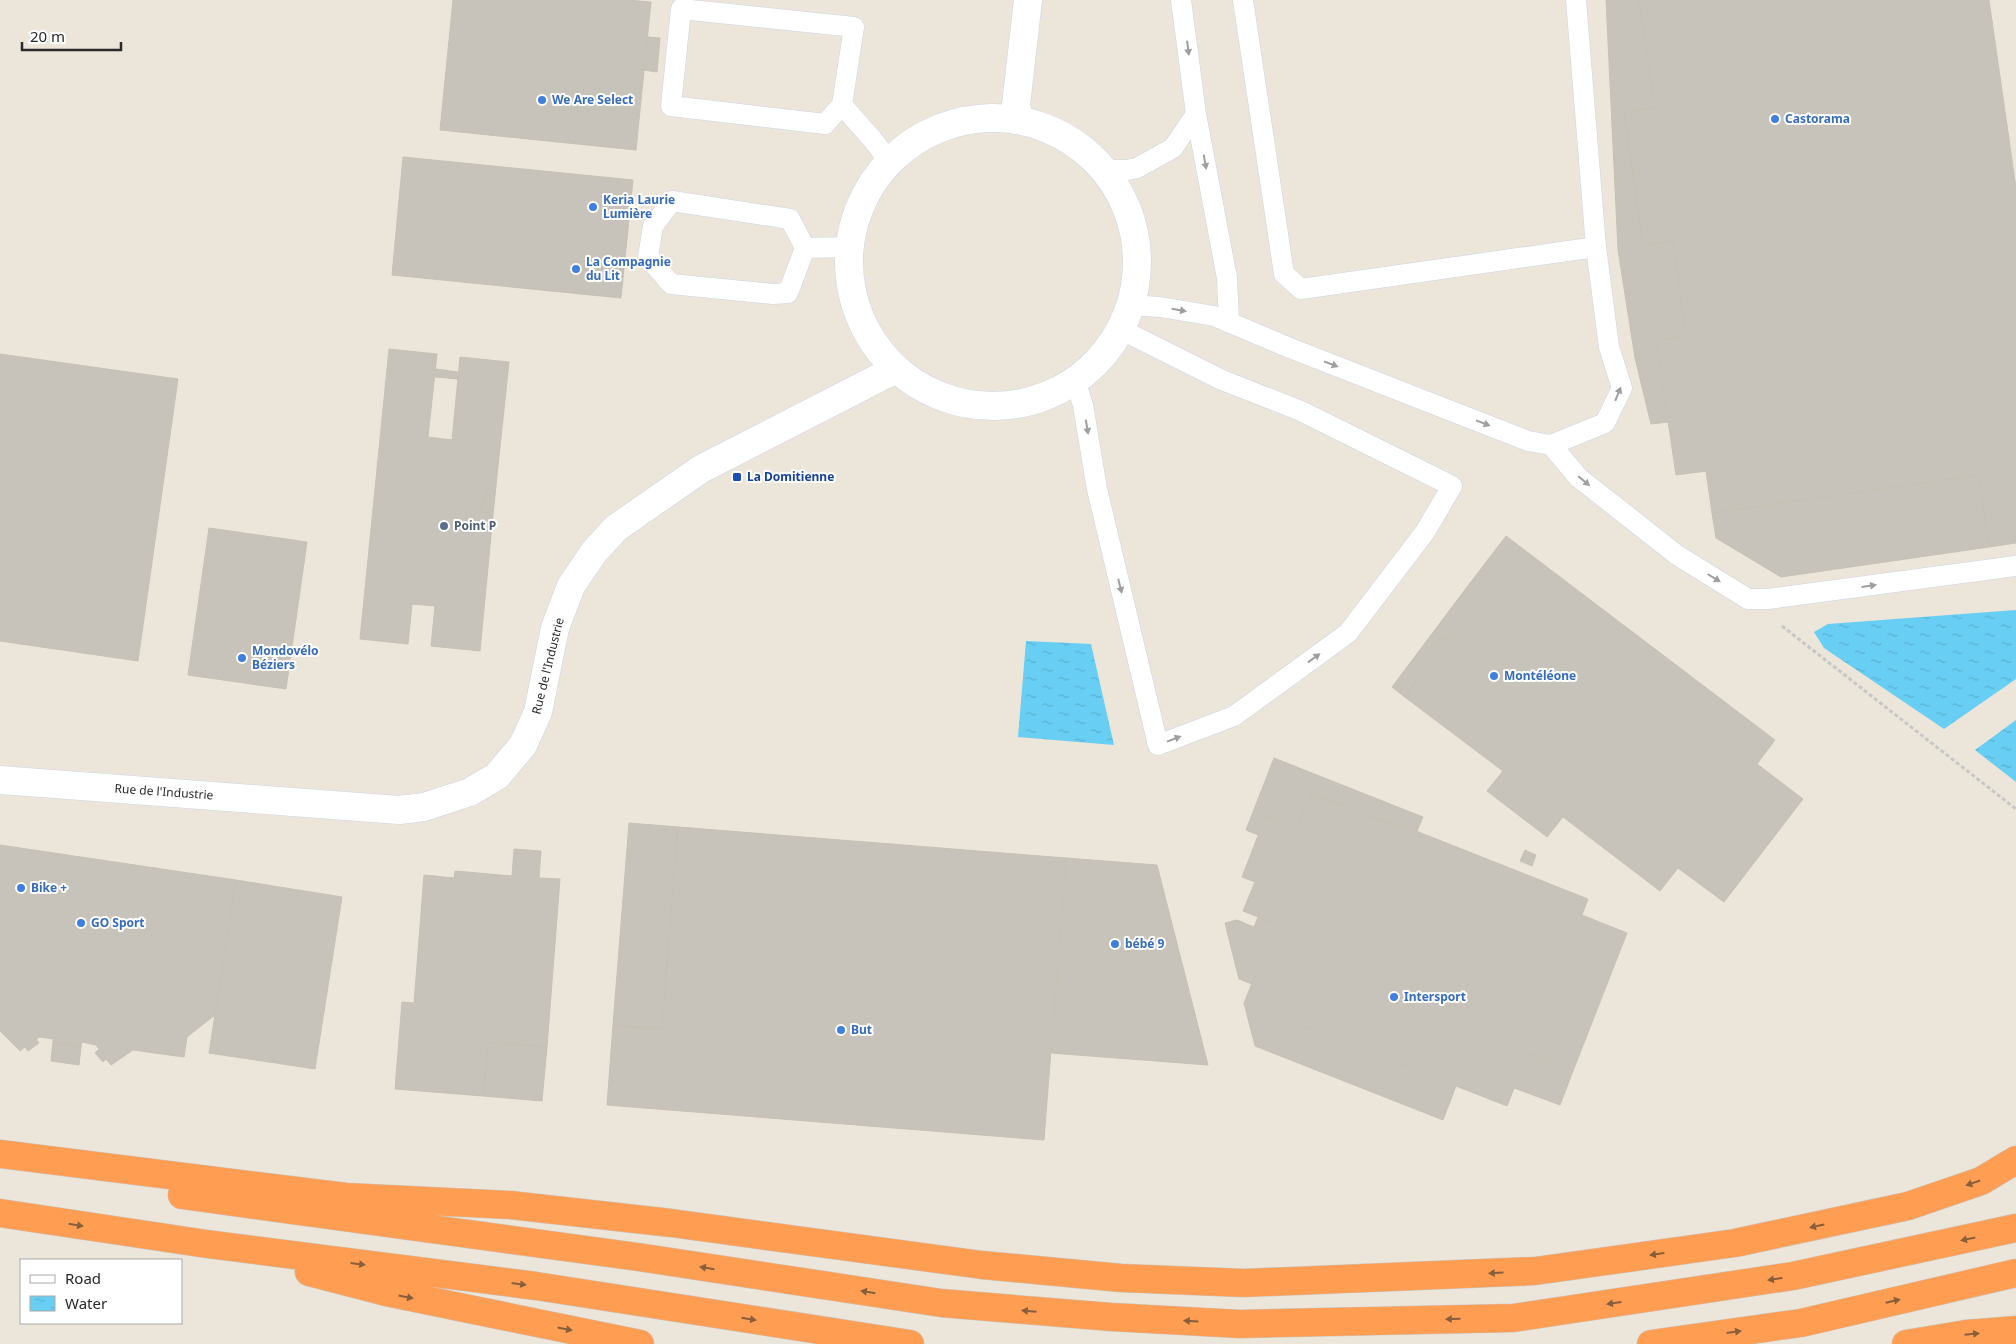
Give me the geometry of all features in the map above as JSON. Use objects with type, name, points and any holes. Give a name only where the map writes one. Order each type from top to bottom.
[{"type":"highway","points":[[0,1143],[173,1167],[258,1186]]},
{"type":"highway","points":[[0,1154],[346,1197],[510,1205],[662,1222],[982,1265],[1121,1278],[1244,1283],[1535,1271],[1735,1243],[1908,1206],[1981,1181],[2016,1160]]},
{"type":"highway","points":[[0,1169],[285,1210],[638,1257],[941,1304],[1111,1317],[1240,1324],[1513,1318],[1793,1276],[2016,1228]]},
{"type":"highway","points":[[0,1213],[207,1244],[536,1286],[910,1344]]},
{"type":"highway","points":[[0,1218],[28,1217]]},
{"type":"highway","points":[[207,1244],[386,1292],[640,1344]]},
{"type":"highway","points":[[1651,1344],[1801,1322],[2016,1273]]},
{"type":"highway","points":[[1906,1344],[1966,1334],[2016,1330]]},
{"type":"street","points":[[1019,120],[1016,105],[1028,0]]},
{"type":"street","points":[[984,117],[1019,120],[1066,137],[1104,170],[1128,211],[1137,258],[1125,317],[1101,357],[1075,380],[1042,397],[1024,402],[1005,406],[968,404],[930,392],[896,370],[868,334],[852,292],[849,247],[856,216],[869,186],[889,161],[916,139],[949,124],[984,117]]},
{"type":"street","name":"Rue de l'Industrie","points":[[0,780],[399,810],[424,807],[470,792],[497,776],[523,745],[538,712],[555,628],[571,586],[594,552],[616,528],[701,468],[896,370]]},
{"type":"lane","points":[[1181,0],[1196,114],[1226,278],[1229,322]]},
{"type":"lane","points":[[1243,0],[1284,274],[1301,289],[1596,247]]},
{"type":"lane","points":[[1125,317],[1160,307],[1214,316],[1290,348],[1528,440],[1551,445],[1605,423],[1622,388],[1610,347],[1596,247],[1576,0]]},
{"type":"lane","points":[[681,9],[854,27],[842,105],[825,124],[671,106],[681,9]]},
{"type":"lane","points":[[842,105],[889,161]]},
{"type":"lane","points":[[1104,170],[1137,168],[1173,148],[1196,114]]},
{"type":"lane","points":[[672,201],[790,219],[805,248],[788,294],[671,284],[648,257],[653,226],[672,201]]},
{"type":"lane","points":[[805,248],[849,247]]},
{"type":"lane","points":[[1075,380],[1083,406],[1097,488],[1158,745],[1234,716],[1348,633],[1425,532],[1452,486],[1301,411],[1222,380],[1125,317]]},
{"type":"lane","points":[[1551,445],[1579,478],[1678,555],[1748,599],[1768,600],[2016,566]]},
{"type":"path","points":[[1748,599],[2016,808]]},
{"type":"water","points":[[2016,610],[2016,679],[1944,729],[1824,648],[1814,632],[1828,624]]},
{"type":"water","points":[[1026,641],[1091,644],[1114,745],[1018,737]]},
{"type":"water","points":[[2016,720],[2016,782],[1975,750]]},
{"type":"building","name":"We Are Select","points":[[453,0],[627,0],[651,2],[636,150],[440,130]]},
{"type":"building","points":[[1606,0],[1639,0],[1655,108],[1624,112],[1643,245],[1673,241],[1686,336],[1656,340],[1668,422],[1651,424],[1635,358],[1618,250]]},
{"type":"building","points":[[1639,0],[1989,0],[2016,188],[2016,543],[1989,547],[1979,475],[1712,513],[1706,471],[1676,475],[1656,340],[1686,336],[1673,241],[1643,245],[1624,112],[1655,108]]},
{"type":"building","points":[[648,37],[660,38],[657,72],[644,70]]},
{"type":"building","points":[[403,157],[633,180],[621,298],[392,275]]},
{"type":"building","points":[[389,349],[437,354],[428,437],[452,440],[460,357],[509,362],[498,466],[479,510],[493,515],[480,651],[431,646],[435,606],[412,604],[408,644],[360,639]]},
{"type":"building","points":[[0,354],[178,379],[138,661],[0,641]]},
{"type":"building","points":[[436,369],[458,372],[458,379],[435,377]]},
{"type":"building","points":[[498,466],[493,515],[479,510]]},
{"type":"building","points":[[1979,475],[1989,547],[1781,577],[1716,538],[1712,513]]},
{"type":"building","points":[[209,528],[307,542],[286,689],[188,675]]},
{"type":"building","points":[[1506,536],[1775,740],[1757,764],[1803,799],[1724,902],[1678,868],[1660,891],[1563,817],[1547,837],[1487,791],[1503,771],[1406,698],[1441,637],[1445,640],[1475,600],[1464,591]]},
{"type":"building","points":[[1464,591],[1475,600],[1445,640],[1441,637],[1406,698],[1392,687]]},
{"type":"building","points":[[1274,758],[1423,817],[1417,831],[1401,825],[1400,828],[1311,793],[1297,828],[1266,815],[1258,835],[1246,830]]},
{"type":"building","points":[[1311,793],[1400,828],[1401,825],[1588,899],[1582,915],[1627,933],[1573,1071],[1528,1053],[1507,1106],[1244,1003],[1276,924],[1243,911],[1255,882],[1242,877],[1266,815],[1297,828]]},
{"type":"building","points":[[629,823],[678,827],[662,1029],[613,1025]]},
{"type":"building","points":[[678,827],[1066,858],[1044,1140],[607,1105],[613,1025],[662,1029]]},
{"type":"building","points":[[0,845],[236,880],[215,1015],[187,1037],[184,1057],[133,1050],[111,1065],[106,1059],[103,1062],[95,1053],[99,1049],[96,1045],[82,1042],[81,1047],[53,1042],[53,1039],[40,1037],[36,1039],[39,1043],[28,1051],[25,1047],[20,1051],[0,1031]]},
{"type":"building","points":[[514,849],[541,851],[539,878],[560,879],[547,1047],[488,1042],[483,1096],[395,1089],[402,1002],[414,1003],[424,875],[454,878],[455,871],[512,876]]},
{"type":"building","points":[[1525,850],[1536,855],[1532,866],[1520,861]]},
{"type":"building","points":[[1066,858],[1157,865],[1208,1065],[1051,1053]]},
{"type":"building","points":[[236,880],[342,897],[315,1069],[209,1053]]},
{"type":"building","points":[[1258,917],[1276,924],[1252,984],[1239,979],[1225,923],[1237,920],[1254,927]]},
{"type":"building","points":[[1244,1003],[1456,1086],[1443,1120],[1255,1046]]},
{"type":"building","points":[[53,1042],[81,1047],[79,1065],[51,1061]]},
{"type":"building","points":[[488,1042],[547,1047],[542,1101],[483,1096]]},
{"type":"building","points":[[1528,1053],[1573,1071],[1560,1105],[1514,1088]]},
{"type":"place","name":"We Are Select","points":[[542,100]]},
{"type":"place","name":"Castorama","points":[[1775,119]]},
{"type":"place","name":"Keria Laurie Lumière","points":[[593,207]]},
{"type":"place","name":"La Compagnie du Lit","points":[[576,269]]},
{"type":"place","name":"La Domitienne","points":[[737,477]]},
{"type":"place","name":"Point P","points":[[444,526]]},
{"type":"place","name":"Mondovélo Béziers","points":[[242,658]]},
{"type":"place","name":"Montéléone","points":[[1494,676]]},
{"type":"place","name":"Bike +","points":[[21,888]]},
{"type":"place","name":"GO Sport","points":[[81,923]]},
{"type":"place","name":"bébé 9","points":[[1115,944]]},
{"type":"place","name":"Intersport","points":[[1394,997]]},
{"type":"place","name":"But","points":[[841,1030]]}]
